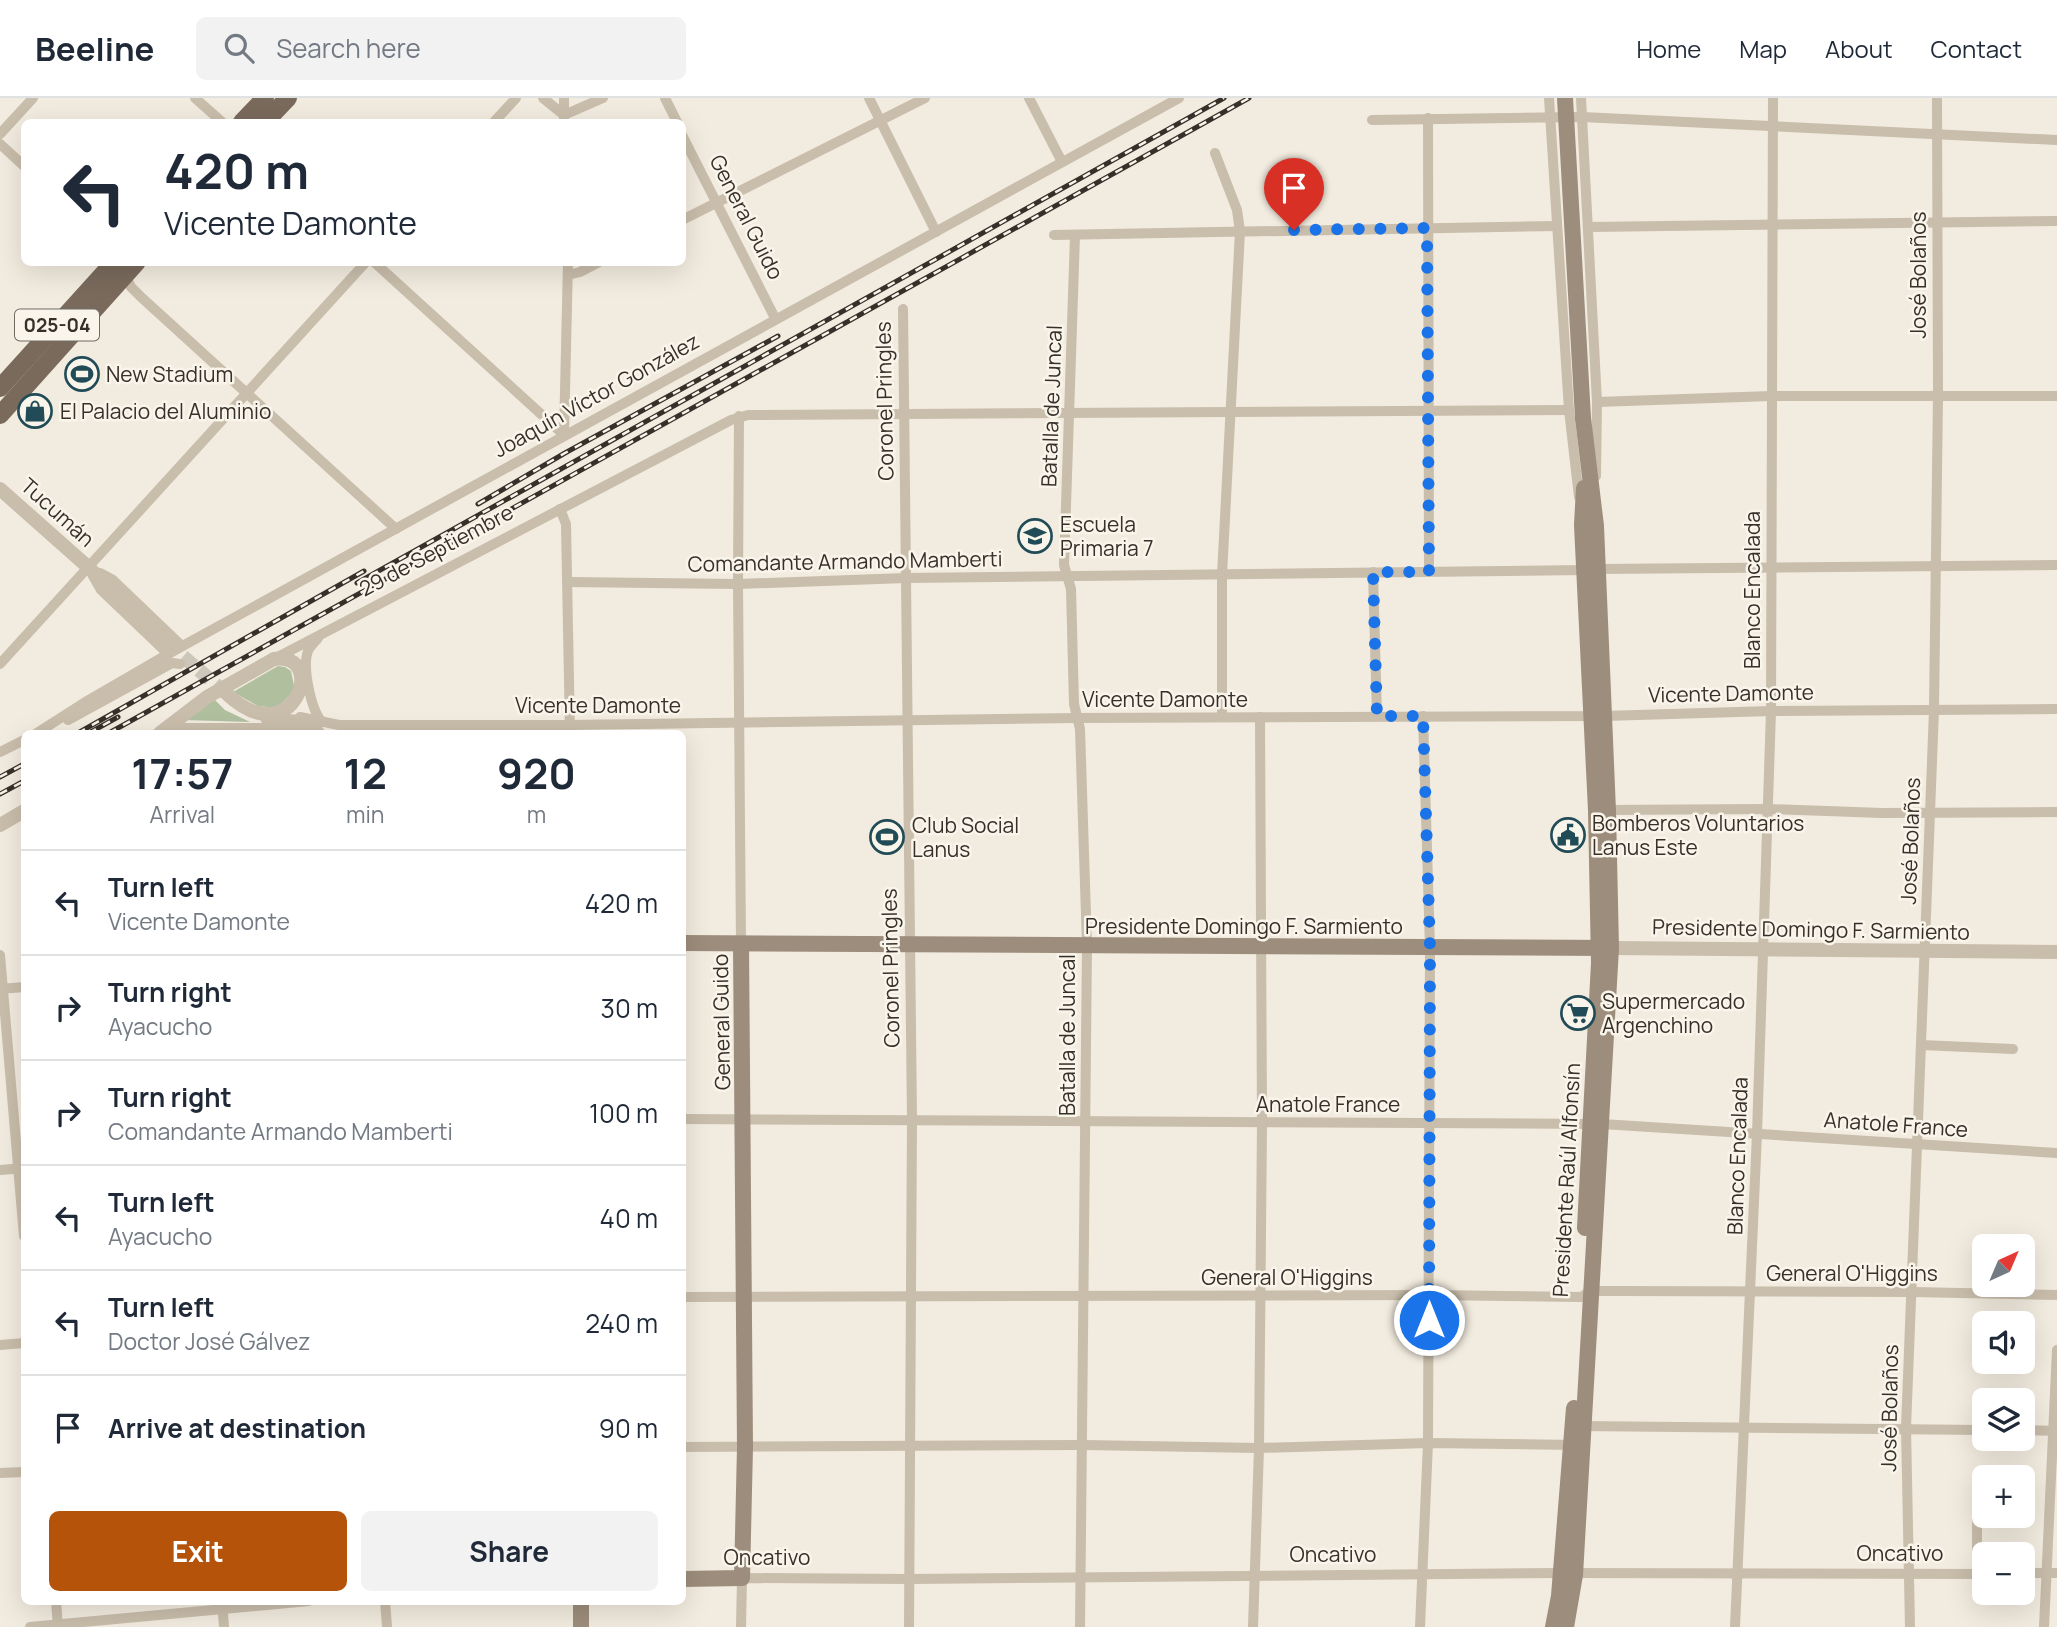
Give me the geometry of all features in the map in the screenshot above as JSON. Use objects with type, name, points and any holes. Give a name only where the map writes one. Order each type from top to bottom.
[{"type":"main road","points":[[245,119],[265,98]]},
{"type":"main road","points":[[268,119],[288,98]]},
{"type":"main road","points":[[1565,98],[1576,414]]},
{"type":"main road","name":"025-04","points":[[1,384],[120,267]]},
{"type":"main road","name":"025-04","points":[[0,415],[120,267]]},
{"type":"main road","name":"Presidente Raúl Alfonsín","points":[[1566,1627],[1605,948],[1602,810],[1586,444],[1576,414]]},
{"type":"main road","name":"Presidente Domingo F. Sarmiento","points":[[686,943],[1605,948]]},
{"type":"main road","name":"General Guido","points":[[741,944],[745,1447],[742,1578]]},
{"type":"main road","name":"Presidente Raúl Alfonsín","points":[[1553,1627],[1568,1574]]},
{"type":"main road","name":"Oncativo","points":[[686,1579],[742,1578]]},
{"type":"main road","points":[[581,1605],[581,1627]]},
{"type":"street","points":[[0,135],[33,98]]},
{"type":"street","points":[[195,98],[219,119]]},
{"type":"street","points":[[497,119],[516,98]]},
{"type":"street","points":[[543,98],[564,119]]},
{"type":"street","points":[[564,98],[564,119]]},
{"type":"street","points":[[564,119],[603,98]]},
{"type":"street","points":[[665,98],[676,119]]},
{"type":"street","points":[[869,98],[936,232]]},
{"type":"street","points":[[686,218],[925,98]]},
{"type":"street","points":[[1029,98],[1062,162]]},
{"type":"street","name":"Joaquín Víctor González","points":[[41,730],[167,648],[182,646],[1178,98]]},
{"type":"street","points":[[740,416],[1231,411],[1576,414],[1557,226],[1549,98]]},
{"type":"street","name":"Presidente Raúl Alfonsín","points":[[1581,98],[1597,402],[1589,526]]},
{"type":"street","name":"Blanco Encalada","points":[[1735,1627],[1757,1134],[1771,711],[1773,98]]},
{"type":"street","name":"José Bolaños","points":[[1910,1627],[1906,1428],[1934,710],[1938,395],[1937,98]]},
{"type":"street","points":[[1372,120],[1582,117],[2057,140]]},
{"type":"street","points":[[1428,118],[1429,572]]},
{"type":"street","name":"General Guido","points":[[686,143],[775,318]]},
{"type":"street","points":[[0,144],[21,163]]},
{"type":"street","points":[[1215,153],[1237,210],[1240,231],[1222,575],[1222,718]]},
{"type":"street","points":[[1589,227],[2057,221]]},
{"type":"street","points":[[1054,235],[1557,226]]},
{"type":"street","name":"Batalla de Juncal","points":[[1075,235],[1064,565],[1071,589],[1074,704],[1080,729],[1087,946],[1080,1627]]},
{"type":"street","points":[[0,664],[362,266]]},
{"type":"street","points":[[378,266],[564,435]]},
{"type":"street","points":[[564,435],[568,266]]},
{"type":"street","points":[[568,275],[591,266]]},
{"type":"street","points":[[120,267],[141,297],[396,529]]},
{"type":"street","name":"Coronel Pringles","points":[[903,309],[912,1120],[909,1627]]},
{"type":"street","points":[[1597,402],[1771,396],[2057,396]]},
{"type":"street","name":"Presidente Raúl Alfonsín","points":[[1576,414],[1589,526]]},
{"type":"street","name":"General Guido","points":[[740,416],[738,584],[741,944]]},
{"type":"street","name":"29 de Septiembre","points":[[165,730],[207,697],[274,659],[740,416]]},
{"type":"street","name":"Tucumán","points":[[0,489],[88,567],[113,580],[182,646]]},
{"type":"street","points":[[561,509],[566,524],[570,729]]},
{"type":"street","name":"Comandante Armando Mamberti","points":[[568,582],[738,584],[906,578],[2057,565]]},
{"type":"street","points":[[88,567],[167,648]]},
{"type":"street","points":[[1373,572],[1377,716]]},
{"type":"street","points":[[312,730],[312,706],[306,662],[309,649],[321,634]]},
{"type":"street","points":[[274,659],[285,659],[293,663],[299,670],[302,685],[299,696],[280,713],[266,715],[224,698],[242,714],[257,719],[299,722],[312,730]]},
{"type":"street","points":[[43,730],[71,719],[172,663],[180,664]]},
{"type":"street","name":"Vicente Damonte","points":[[165,730],[570,729],[1078,718],[1597,716],[1771,711],[2057,709]]},
{"type":"street","name":"Vicente Damonte","points":[[274,714],[312,730]]},
{"type":"street","points":[[1420,1627],[1429,1443],[1430,948],[1423,716]]},
{"type":"street","points":[[1253,1627],[1259,1448],[1262,1123],[1260,717]]},
{"type":"street","points":[[0,752],[21,742]]},
{"type":"street","points":[[1602,810],[2057,813]]},
{"type":"street","points":[[0,825],[21,813]]},
{"type":"street","name":"Presidente Domingo F. Sarmiento","points":[[1605,948],[2057,952]]},
{"type":"street","points":[[0,955],[21,1168],[0,1170]]},
{"type":"street","points":[[2,989],[21,987]]},
{"type":"street","points":[[1921,1045],[2013,1049]]},
{"type":"street","name":"Anatole France","points":[[686,1119],[1596,1124],[2057,1153]]},
{"type":"street","name":"General O'Higgins","points":[[686,1297],[1260,1297],[1750,1292],[2057,1295]]},
{"type":"street","points":[[0,1345],[21,1343]]},
{"type":"street","points":[[2044,1627],[2052,1573],[2057,1350]]},
{"type":"street","points":[[1579,1427],[1972,1430]]},
{"type":"street","points":[[2035,1430],[2056,1431]]},
{"type":"street","points":[[686,1447],[1083,1445],[1259,1448],[1429,1443],[1577,1445]]},
{"type":"street","points":[[0,1473],[21,1472]]},
{"type":"street","name":"Oncativo","points":[[742,1578],[1972,1574]]},
{"type":"street","name":"General Guido","points":[[741,1627],[742,1578]]},
{"type":"street","points":[[55,1605],[57,1626]]},
{"type":"street","points":[[30,1627],[222,1605],[224,1627]]},
{"type":"street","points":[[385,1605],[387,1627]]},
{"type":"green space","points":[[278,666],[291,671],[295,690],[277,708],[258,706],[233,692]]},
{"type":"green space","points":[[214,699],[225,710],[250,722],[183,720]]},
{"type":"tunnel","points":[[167,643],[227,694]]},
{"type":"railway","points":[[357,583],[1224,98]]},
{"type":"railway","points":[[114,730],[1249,98]]},
{"type":"railway","points":[[478,504],[778,336]]},
{"type":"railway","points":[[83,730],[364,571]]},
{"type":"railway","points":[[94,730],[118,717]]},
{"type":"railway","points":[[0,777],[21,766]]},
{"type":"railway","points":[[0,794],[21,783]]},
{"type":"place","name":"New Stadium","points":[[82,374]]},
{"type":"place","name":"El Palacio del Aluminio","points":[[35,411]]},
{"type":"place","name":"Escuela Primaria 7","points":[[1035,536]]},
{"type":"place","name":"Bomberos Voluntarios Lanus Este","points":[[1568,835]]},
{"type":"place","name":"Club Social Lanus","points":[[887,837]]},
{"type":"place","name":"Supermercado Argenchino","points":[[1578,1013]]},
{"type":"route","points":[[1294,230],[1427,228],[1429,572],[1373,572],[1377,716],[1423,716],[1430,948],[1429,1320]]}]
